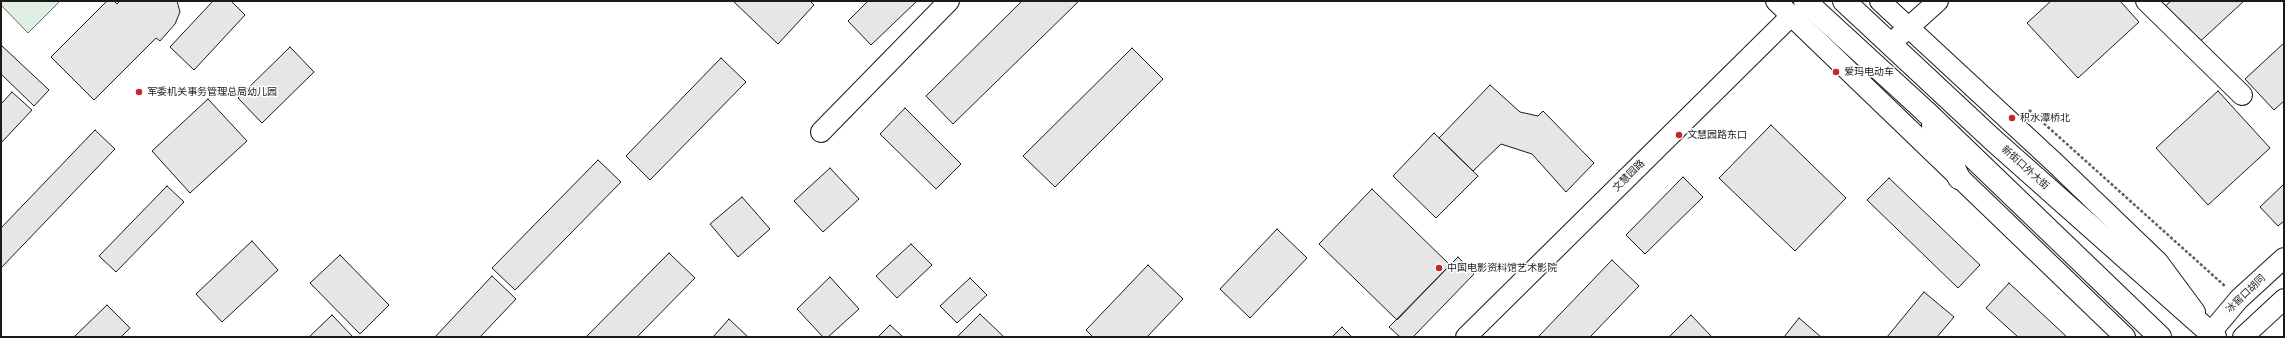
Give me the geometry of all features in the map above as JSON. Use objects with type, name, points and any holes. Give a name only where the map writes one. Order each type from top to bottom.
[{"type":"main road","name":"新街口外大街","points":[[1844,1],[1992,139],[2210,335]]},
{"type":"main road","points":[[1798,8],[1925,111],[2160,337]]},
{"type":"main road","points":[[1925,111],[1960,178]]},
{"type":"street","points":[[821,132],[949,1]]},
{"type":"street","points":[[1776,1],[1798,8],[1960,178],[2125,337]]},
{"type":"street","points":[[1880,1],[2055,163],[2158,262],[2210,335]]},
{"type":"street","points":[[1891,44],[1938,1]]},
{"type":"street","points":[[2146,1],[2242,95]]},
{"type":"street","name":"文慧园路","points":[[1466,337],[1798,8]]},
{"type":"street","name":"冰窖口胡同","points":[[2210,335],[2239,298],[2284,258]]},
{"type":"street","points":[[2244,337],[2284,299]]},
{"type":"path","points":[[2028,110],[2239,298]]},
{"type":"green space","points":[[1,1],[60,1],[28,33],[1,5]]},
{"type":"building","points":[[107,1],[114,1],[117,4],[120,1],[177,1],[180,12],[175,24],[160,41],[156,38],[94,100],[51,57]]},
{"type":"building","points":[[213,1],[231,1],[245,15],[194,70],[170,47]]},
{"type":"building","points":[[733,1],[810,1],[814,5],[778,44]]},
{"type":"building","points":[[868,1],[917,1],[871,45],[848,21]]},
{"type":"building","points":[[1022,1],[1079,1],[953,124],[926,96]]},
{"type":"building","points":[[2051,1],[2120,1],[2139,22],[2078,78],[2027,23]]},
{"type":"building","points":[[2171,1],[2244,1],[2194,47],[2160,11]]},
{"type":"building","points":[[2284,43],[2284,101],[2274,110],[2245,79]]},
{"type":"building","points":[[1,45],[49,90],[34,106],[1,74]]},
{"type":"building","points":[[290,47],[314,72],[262,123],[238,98]]},
{"type":"building","points":[[1132,48],[1163,79],[1055,187],[1023,156]]},
{"type":"building","points":[[721,58],[746,82],[650,180],[626,156]]},
{"type":"building","points":[[1490,85],[1520,112],[1538,116],[1543,111],[1594,163],[1566,192],[1532,154],[1501,144],[1473,171],[1439,138]]},
{"type":"building","points":[[2218,91],[2270,148],[2208,205],[2156,148]]},
{"type":"building","points":[[12,92],[32,110],[1,143],[1,104]]},
{"type":"building","points":[[208,99],[247,141],[190,193],[152,151]]},
{"type":"building","points":[[905,108],[961,164],[936,189],[880,134]]},
{"type":"building","points":[[1771,125],[1846,198],[1795,251],[1719,178]]},
{"type":"building","points":[[95,130],[115,149],[1,268],[1,228]]},
{"type":"building","points":[[1434,133],[1478,176],[1436,218],[1393,176]]},
{"type":"building","points":[[598,160],[621,182],[515,290],[492,268]]},
{"type":"building","points":[[830,168],[859,199],[823,232],[794,201]]},
{"type":"building","points":[[1683,177],[1703,197],[1645,254],[1626,235]]},
{"type":"building","points":[[1889,178],[1980,265],[1958,288],[1867,200]]},
{"type":"building","points":[[2284,184],[2284,221],[2278,226],[2260,207]]},
{"type":"building","points":[[167,186],[184,202],[116,272],[99,256]]},
{"type":"building","points":[[1372,189],[1450,265],[1397,320],[1319,244]]},
{"type":"building","points":[[742,197],[770,229],[738,257],[710,224]]},
{"type":"building","points":[[1277,229],[1307,258],[1250,318],[1220,289]]},
{"type":"building","points":[[252,241],[278,270],[222,322],[196,294]]},
{"type":"building","points":[[911,244],[932,265],[897,298],[876,276]]},
{"type":"building","points":[[669,253],[695,278],[637,337],[586,337]]},
{"type":"building","points":[[340,255],[389,305],[360,334],[310,283]]},
{"type":"building","points":[[1458,257],[1474,274],[1413,337],[1400,337],[1389,327]]},
{"type":"building","points":[[1612,260],[1639,286],[1590,337],[1538,337]]},
{"type":"building","points":[[1148,265],[1183,299],[1147,337],[1093,337],[1086,330]]},
{"type":"building","points":[[492,276],[516,299],[480,337],[435,337]]},
{"type":"building","points":[[830,277],[859,309],[828,337],[823,337],[797,309]]},
{"type":"building","points":[[970,278],[987,295],[957,323],[940,306]]},
{"type":"building","points":[[2009,283],[2067,337],[2018,337],[1986,308]]},
{"type":"building","points":[[1924,292],[1954,317],[1937,337],[1887,337]]},
{"type":"building","points":[[107,305],[130,328],[121,337],[74,337]]},
{"type":"building","points":[[980,314],[1004,337],[957,337]]},
{"type":"building","points":[[332,315],[353,337],[309,337]]},
{"type":"building","points":[[1691,315],[1712,337],[1669,337]]},
{"type":"building","points":[[1799,318],[1821,337],[1784,337]]},
{"type":"building","points":[[729,319],[748,337],[713,337]]},
{"type":"building","points":[[890,325],[903,337],[878,337]]},
{"type":"building","points":[[1342,327],[1352,337],[1332,337]]},
{"type":"place","name":"爱玛电动车","points":[[1836,72]]},
{"type":"place","name":"军委机关事务管理总局幼儿园","points":[[139,92]]},
{"type":"place","name":"积水潭桥北","points":[[2012,118]]},
{"type":"place","name":"文慧园路东口","points":[[1679,135]]},
{"type":"place","name":"中国电影资料馆艺术影院","points":[[1439,268]]}]
